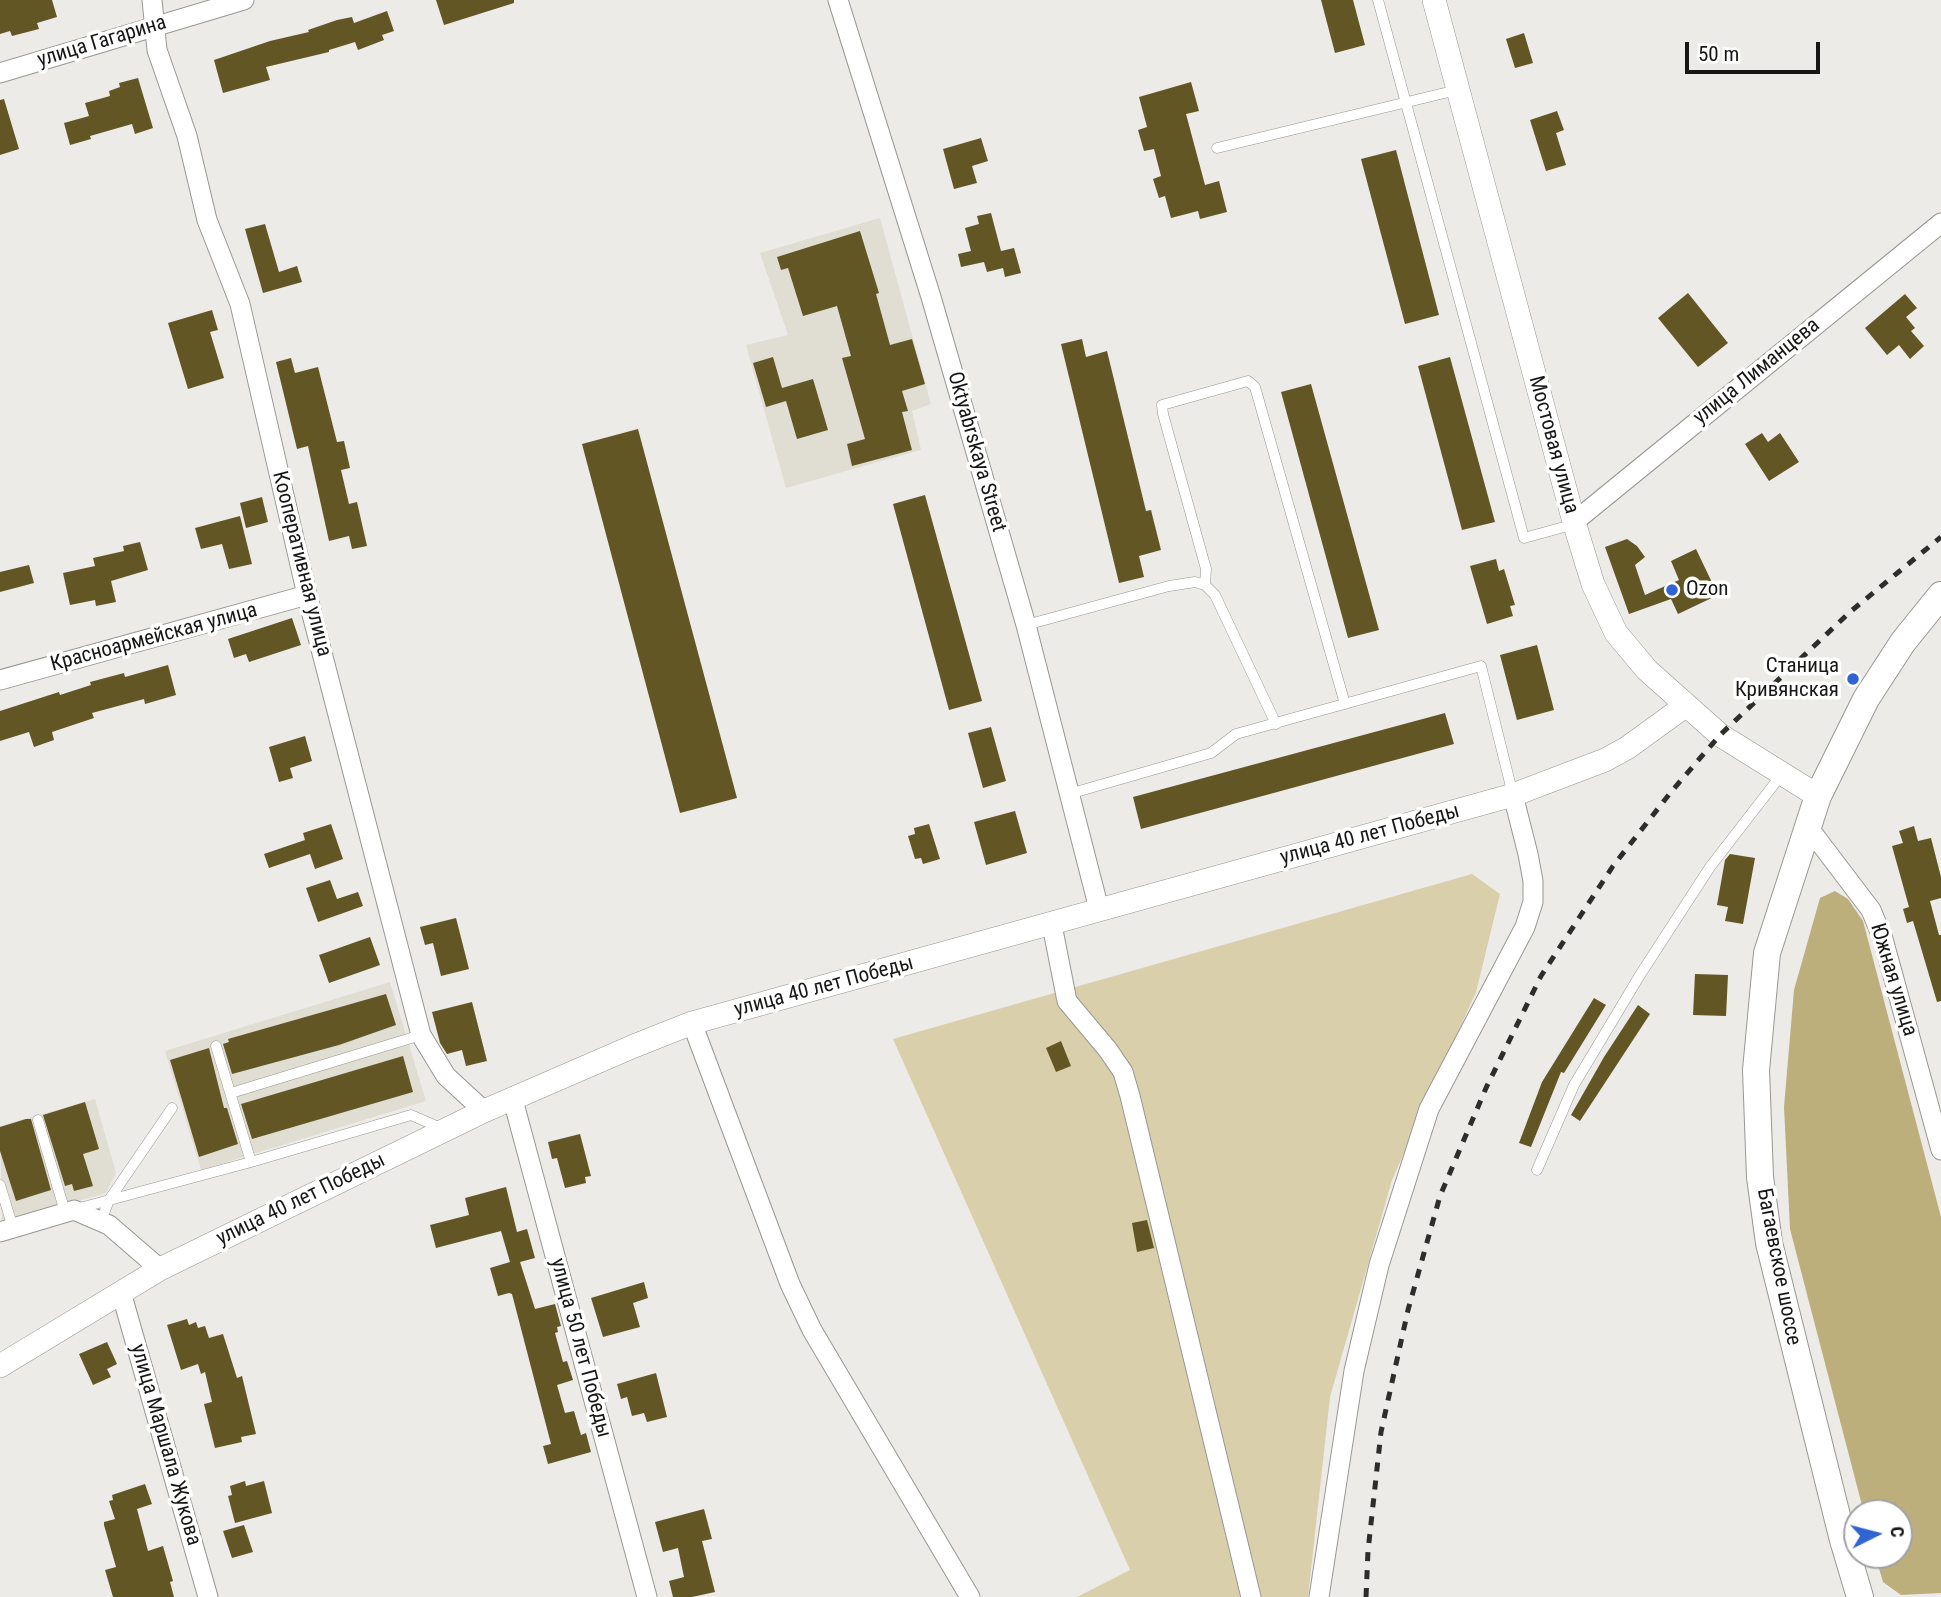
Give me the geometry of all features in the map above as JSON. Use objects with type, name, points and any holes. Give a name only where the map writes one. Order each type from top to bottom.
[{"type":"main road","name":"Багаевское шоссе","points":[[1860,1597],[1843,1540],[1769,1243],[1760,1177],[1756,1070],[1767,953],[1818,796],[1866,699],[1903,642],[1941,595]]},
{"type":"street","name":"Кооперативная улица","points":[[152,0],[157,50],[187,136],[207,220],[240,304],[307,595],[421,1035],[446,1076],[484,1111]]},
{"type":"street","name":"улица Гагарина","points":[[0,73],[244,0]]},
{"type":"street","name":"Oktyabrskaya Street","points":[[838,0],[931,296],[1026,625],[1099,909]]},
{"type":"street","name":"Мостовая улица","points":[[1434,0],[1574,523],[1593,584],[1616,633],[1647,670],[1720,735],[1818,796]]},
{"type":"street","name":"улица Лиманцева","points":[[1574,523],[1941,223]]},
{"type":"street","name":"Красноармейская улица","points":[[0,680],[307,595]]},
{"type":"street","name":"улица 40 лет Победы","points":[[0,1366],[160,1269],[484,1111],[601,1059],[692,1023],[1513,795],[1605,760],[1627,748],[1685,706]]},
{"type":"street","points":[[1319,1597],[1354,1371],[1378,1265],[1429,1109],[1525,927],[1533,902],[1533,881],[1528,854],[1513,795]]},
{"type":"street","name":"Южная улица","points":[[1808,827],[1871,910],[1879,929],[1941,1150]]},
{"type":"street","points":[[1052,925],[1067,1001],[1123,1072],[1251,1597]]},
{"type":"street","points":[[692,1023],[790,1284],[812,1330],[970,1597]]},
{"type":"street","name":"улица 50 лет Победы","points":[[513,1100],[647,1597]]},
{"type":"street","points":[[6,1231],[69,1211],[109,1225],[160,1269]]},
{"type":"street","name":"улица Маршала Жукова","points":[[121,1292],[208,1597]]},
{"type":"lane","points":[[1378,0],[1524,538],[1574,523]]},
{"type":"lane","points":[[1217,148],[1458,90]]},
{"type":"lane","points":[[1205,585],[1206,569],[1162,405],[1248,381],[1255,387],[1345,704]]},
{"type":"lane","points":[[1026,625],[1169,586],[1195,582],[1205,585],[1215,595],[1276,724]]},
{"type":"lane","points":[[1069,794],[1211,753],[1236,734],[1481,666],[1513,795]]},
{"type":"lane","points":[[1537,1170],[1574,1085],[1640,975],[1710,867],[1783,774]]},
{"type":"lane","points":[[231,1093],[421,1035]]},
{"type":"lane","points":[[216,1046],[251,1162]]},
{"type":"lane","points":[[101,1221],[109,1200],[172,1108]]},
{"type":"lane","points":[[38,1121],[69,1211],[411,1115],[445,1130]]},
{"type":"lane","points":[[0,1185],[6,1231]]},
{"type":"shaded area","points":[[880,218],[931,404],[912,411],[921,450],[786,488],[746,345],[788,335],[760,253]]},
{"type":"shaded area","points":[[1472,874],[1500,894],[1476,992],[1392,1180],[1330,1397],[1308,1597],[1077,1597],[1130,1570],[893,1039]]},
{"type":"shaded area","points":[[1835,891],[1848,899],[1863,921],[1941,1217],[1941,1593],[1901,1595],[1883,1582],[1879,1569],[1913,1569],[1913,1499],[1860,1499],[1790,1229],[1784,1107],[1794,990],[1820,898]]},
{"type":"shaded area","points":[[390,982],[426,1101],[201,1170],[165,1051]]},
{"type":"shaded area","points":[[95,1099],[116,1173],[106,1193],[2,1223],[0,1126]]},
{"type":"building","points":[[0,0],[52,0],[57,17],[37,23],[39,29],[12,36],[10,31],[0,34]]},
{"type":"building","points":[[436,0],[514,0],[514,3],[444,25]]},
{"type":"building","points":[[1321,0],[1353,0],[1365,45],[1335,53]]},
{"type":"building","points":[[387,11],[394,31],[382,35],[384,40],[358,50],[355,42],[329,52],[266,67],[270,80],[223,93],[214,60],[270,41],[309,32],[308,30],[337,20],[352,17],[354,23]]},
{"type":"building","points":[[1524,33],[1533,63],[1515,68],[1506,39]]},
{"type":"building","points":[[138,78],[153,128],[135,134],[132,124],[90,136],[91,139],[70,145],[64,123],[89,116],[85,103],[110,96],[109,91],[120,87],[119,83]]},
{"type":"building","points":[[1191,82],[1199,111],[1186,114],[1205,185],[1219,181],[1227,212],[1200,219],[1198,211],[1171,218],[1165,196],[1159,198],[1153,179],[1161,176],[1154,149],[1144,151],[1138,130],[1147,127],[1139,97]]},
{"type":"building","points":[[4,99],[19,149],[0,155],[0,100]]},
{"type":"building","points":[[1557,111],[1564,130],[1556,133],[1566,165],[1546,171],[1530,120]]},
{"type":"building","points":[[981,138],[988,161],[972,166],[977,183],[954,189],[943,149]]},
{"type":"building","points":[[1396,150],[1439,315],[1405,324],[1361,159]]},
{"type":"building","points":[[991,213],[1001,251],[1014,248],[1021,273],[1005,277],[1003,268],[987,272],[984,262],[961,267],[958,254],[971,251],[965,228],[979,224],[977,216]]},
{"type":"building","points":[[265,224],[279,272],[297,266],[302,282],[263,293],[245,229]]},
{"type":"building","points":[[860,231],[879,293],[876,294],[890,345],[912,339],[925,384],[902,391],[908,411],[902,412],[912,450],[852,466],[847,444],[865,439],[842,358],[851,356],[837,306],[803,316],[788,268],[781,270],[777,257]]},
{"type":"building","points":[[1688,293],[1728,343],[1698,367],[1658,318]]},
{"type":"building","points":[[1905,294],[1917,308],[1906,317],[1915,328],[1911,331],[1924,346],[1910,359],[1899,345],[1887,355],[1865,328]]},
{"type":"building","points":[[212,310],[218,330],[210,332],[224,378],[188,389],[168,323]]},
{"type":"building","points":[[1082,339],[1086,357],[1107,351],[1146,511],[1151,510],[1161,550],[1139,556],[1144,577],[1119,583],[1061,344]]},
{"type":"building","points":[[773,357],[782,388],[813,379],[828,430],[797,439],[786,401],[766,407],[753,363]]},
{"type":"building","points":[[1450,357],[1495,522],[1462,530],[1418,366]]},
{"type":"building","points":[[291,358],[295,373],[318,367],[337,442],[344,441],[350,468],[341,470],[349,504],[357,502],[367,546],[352,549],[349,536],[329,541],[308,446],[297,449],[276,362]]},
{"type":"building","points":[[1311,384],[1379,630],[1348,638],[1281,392]]},
{"type":"building","points":[[638,429],[737,798],[680,813],[582,444]]},
{"type":"building","points":[[1762,433],[1768,442],[1780,433],[1799,462],[1769,481],[1745,444]]},
{"type":"building","points":[[925,495],[982,701],[949,710],[893,504]]},
{"type":"building","points":[[262,497],[268,522],[246,528],[240,503]]},
{"type":"building","points":[[240,516],[252,564],[229,569],[222,544],[201,549],[195,528]]},
{"type":"building","points":[[1627,539],[1637,546],[1645,557],[1635,565],[1645,595],[1679,580],[1671,561],[1696,549],[1718,595],[1678,614],[1671,599],[1629,614],[1605,547]]},
{"type":"building","points":[[140,542],[148,570],[111,581],[116,602],[96,606],[95,600],[70,605],[63,573],[95,566],[93,558],[124,551],[123,546]]},
{"type":"building","points":[[1496,559],[1499,571],[1504,569],[1515,605],[1510,606],[1513,616],[1487,624],[1470,566]]},
{"type":"building","points":[[29,565],[34,583],[0,592],[0,572]]},
{"type":"building","points":[[292,618],[301,645],[249,662],[246,654],[234,658],[228,639]]},
{"type":"building","points":[[1537,645],[1554,710],[1517,720],[1500,655]]},
{"type":"building","points":[[168,665],[176,695],[145,704],[144,699],[92,713],[94,718],[52,732],[54,740],[34,747],[29,732],[0,741],[0,711],[59,692],[60,695],[91,685],[90,682],[124,673],[125,677]]},
{"type":"building","points":[[1445,713],[1454,744],[1141,829],[1133,797]]},
{"type":"building","points":[[991,727],[1006,781],[983,788],[968,733]]},
{"type":"building","points":[[305,736],[312,761],[290,768],[293,778],[279,782],[269,747]]},
{"type":"building","points":[[1015,811],[1027,853],[986,865],[974,822]]},
{"type":"building","points":[[331,824],[343,859],[315,869],[310,854],[269,868],[264,854],[305,840],[303,833]]},
{"type":"building","points":[[929,824],[940,859],[923,864],[921,858],[915,859],[908,836],[915,834],[914,828]]},
{"type":"building","points":[[1914,826],[1918,841],[1931,838],[1941,877],[1941,898],[1930,901],[1941,935],[1941,1001],[1937,1002],[1913,921],[1907,923],[1903,909],[1909,907],[1892,846],[1903,843],[1899,831]]},
{"type":"building","points":[[1730,854],[1755,858],[1743,924],[1725,921],[1728,907],[1717,905],[1725,860]]},
{"type":"building","points":[[330,880],[337,899],[358,892],[363,906],[318,922],[306,888]]},
{"type":"building","points":[[456,918],[469,969],[441,976],[433,943],[425,945],[420,927]]},
{"type":"building","points":[[370,937],[380,965],[329,983],[319,955]]},
{"type":"building","points":[[1695,974],[1728,975],[1726,1016],[1693,1015]]},
{"type":"building","points":[[386,994],[396,1025],[339,1045],[232,1074],[223,1044],[229,1042],[228,1039]]},
{"type":"building","points":[[1594,998],[1606,1005],[1564,1073],[1561,1072],[1531,1147],[1519,1143],[1542,1082]]},
{"type":"building","points":[[472,1002],[487,1061],[466,1066],[462,1050],[447,1054],[440,1043],[432,1012]]},
{"type":"building","points":[[1638,1005],[1650,1014],[1580,1121],[1571,1115]]},
{"type":"building","points":[[1061,1041],[1071,1066],[1056,1072],[1046,1048]]},
{"type":"building","points":[[209,1048],[224,1108],[227,1108],[238,1144],[199,1157],[170,1060]]},
{"type":"building","points":[[403,1056],[413,1092],[252,1139],[241,1104]]},
{"type":"building","points":[[85,1102],[99,1149],[83,1154],[93,1186],[74,1191],[72,1184],[65,1186],[43,1115]]},
{"type":"building","points":[[31,1119],[51,1190],[16,1201],[0,1151],[0,1127]]},
{"type":"building","points":[[580,1134],[591,1176],[585,1177],[586,1183],[565,1188],[557,1158],[552,1159],[548,1142]]},
{"type":"building","points":[[506,1187],[517,1232],[527,1229],[535,1258],[520,1262],[535,1309],[555,1304],[561,1326],[557,1327],[558,1332],[555,1333],[563,1362],[567,1361],[573,1380],[557,1385],[565,1413],[574,1411],[581,1435],[586,1433],[591,1452],[548,1464],[543,1446],[551,1444],[512,1294],[498,1296],[490,1268],[510,1262],[501,1231],[436,1248],[430,1225],[469,1215],[465,1198]]},
{"type":"building","points":[[1147,1220],[1154,1248],[1137,1252],[1132,1223]]},
{"type":"building","points":[[644,1282],[648,1298],[633,1303],[640,1327],[603,1337],[591,1298]]},
{"type":"building","points":[[187,1319],[189,1325],[196,1322],[198,1328],[205,1326],[209,1338],[223,1334],[237,1378],[242,1376],[256,1434],[241,1437],[242,1442],[215,1448],[204,1404],[212,1402],[205,1372],[201,1374],[198,1364],[181,1370],[167,1325]]},
{"type":"building","points":[[107,1342],[117,1364],[107,1369],[111,1377],[93,1385],[79,1354]]},
{"type":"building","points":[[656,1373],[667,1417],[647,1422],[644,1413],[632,1416],[627,1397],[621,1399],[617,1384]]},
{"type":"building","points":[[245,1481],[246,1486],[264,1481],[272,1513],[235,1523],[228,1496],[232,1495],[230,1486]]},
{"type":"building","points":[[145,1484],[152,1504],[137,1509],[148,1551],[163,1546],[173,1581],[170,1582],[174,1597],[113,1597],[105,1570],[116,1567],[104,1525],[104,1522],[115,1519],[109,1501],[113,1500],[112,1495]]},
{"type":"building","points":[[704,1509],[712,1539],[702,1541],[715,1592],[692,1597],[673,1597],[669,1581],[684,1577],[678,1548],[663,1552],[655,1522]]},
{"type":"building","points":[[244,1525],[253,1552],[232,1558],[223,1531]]},
{"type":"railway","points":[[1366,1597],[1368,1551],[1381,1432],[1408,1310],[1440,1196],[1486,1088],[1541,976],[1613,866],[1720,735],[1850,612],[1941,537]]},
{"type":"place","name":"Ozon","points":[[1672,590]]},
{"type":"place","name":"Станица Кривянская","points":[[1853,679]]}]
